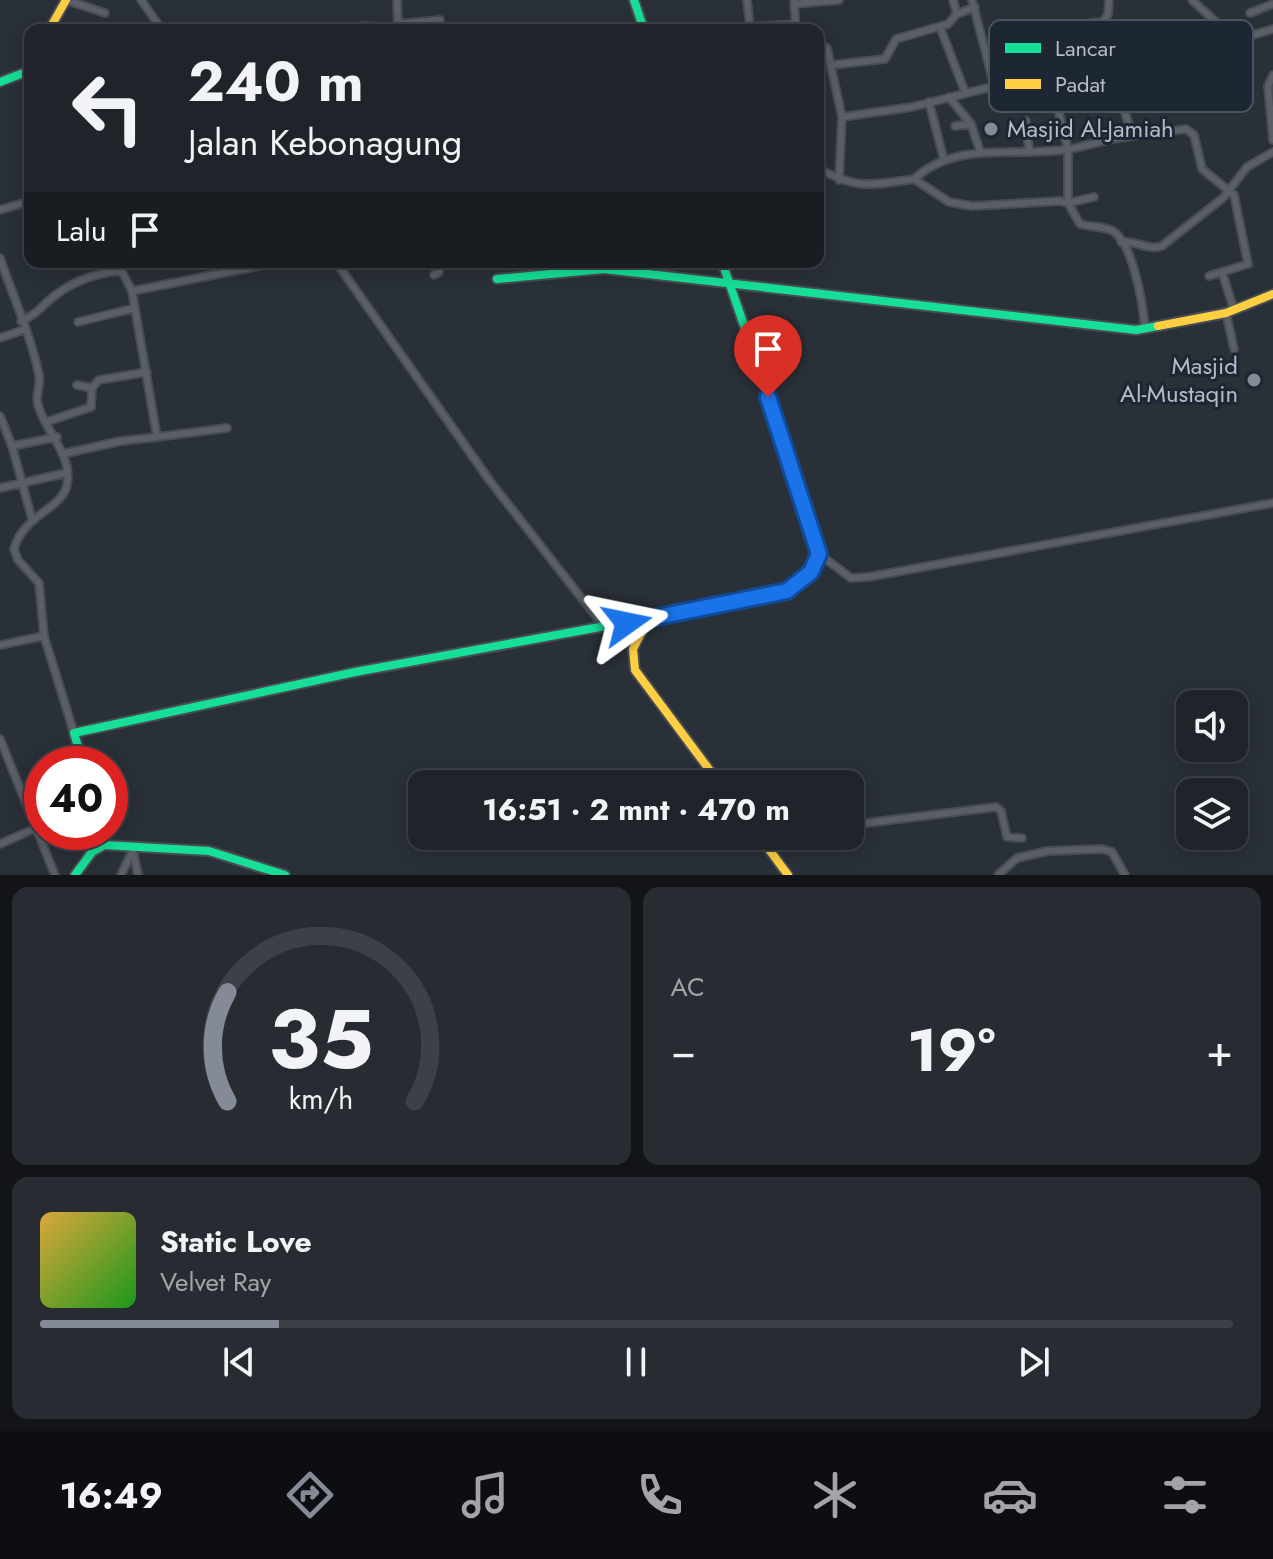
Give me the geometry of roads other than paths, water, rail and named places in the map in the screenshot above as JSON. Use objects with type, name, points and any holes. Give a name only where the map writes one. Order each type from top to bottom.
[{"type":"street","points":[[54,24],[66,0],[105,13]]},
{"type":"street","points":[[141,0],[158,24]]},
{"type":"street","points":[[394,24],[397,0]]},
{"type":"street","points":[[634,0],[642,24]]},
{"type":"street","points":[[747,0],[753,24]]},
{"type":"street","points":[[796,24],[794,2],[839,0]]},
{"type":"street","points":[[953,0],[957,14]]},
{"type":"street","points":[[1103,20],[1108,14],[1109,0]]},
{"type":"street","points":[[1192,0],[1214,20]]},
{"type":"street","points":[[831,65],[885,59],[896,39],[953,21],[957,14],[974,3],[989,64]]},
{"type":"street","points":[[1250,13],[1273,4]]},
{"type":"street","points":[[414,24],[440,20]]},
{"type":"street","points":[[940,27],[965,92]]},
{"type":"street","points":[[1253,35],[1273,29]]},
{"type":"street","points":[[824,45],[842,117],[839,180]]},
{"type":"street","points":[[0,82],[24,74]]},
{"type":"street","points":[[1273,75],[1268,86],[1273,140]]},
{"type":"street","points":[[842,117],[880,113],[989,86]]},
{"type":"street","points":[[949,97],[971,124],[980,151]]},
{"type":"street","points":[[929,102],[944,160]]},
{"type":"street","points":[[1059,112],[1068,149],[1068,203],[1080,224],[1109,229],[1121,242],[1140,285],[1145,328]]},
{"type":"street","points":[[1125,112],[1132,136]]},
{"type":"street","points":[[1026,121],[1029,150]]},
{"type":"street","points":[[955,126],[971,124]]},
{"type":"street","points":[[824,171],[839,180],[861,186],[914,179],[944,160],[980,151],[1068,149],[1186,129],[1194,135],[1202,169],[1230,191],[1239,215],[1248,264],[1209,276]]},
{"type":"street","points":[[1121,242],[1158,248],[1230,191],[1247,167],[1273,152]]},
{"type":"street","points":[[914,179],[949,202],[972,206],[1068,203],[1094,197]]},
{"type":"street","points":[[0,210],[24,203]]},
{"type":"street","points":[[0,258],[39,378],[37,402],[57,437],[66,473],[66,489],[20,532],[14,549],[18,560],[39,583],[44,636],[78,746]]},
{"type":"street","points":[[120,268],[132,291],[157,437]]},
{"type":"street","points":[[132,291],[249,268]]},
{"type":"street","points":[[340,268],[490,481],[605,628]]},
{"type":"street","points":[[434,275],[439,272],[438,268]]},
{"type":"street","points":[[497,279],[552,268]]},
{"type":"street","points":[[580,268],[1145,328],[1230,311],[1272,296]]},
{"type":"street","points":[[724,268],[807,509],[819,554],[851,578],[1273,503]]},
{"type":"street","points":[[21,321],[38,313],[48,301],[88,275],[122,271]]},
{"type":"street","points":[[1222,272],[1234,349]]},
{"type":"street","points":[[78,322],[135,308]]},
{"type":"street","points":[[0,338],[23,330]]},
{"type":"street","points":[[46,422],[91,409],[92,388],[103,378],[147,372]]},
{"type":"street","points":[[77,385],[92,388]]},
{"type":"street","points":[[0,416],[12,446],[32,519]]},
{"type":"street","points":[[62,454],[121,441],[227,428]]},
{"type":"street","points":[[12,446],[57,437]]},
{"type":"street","points":[[0,488],[66,473]]},
{"type":"street","points":[[74,733],[355,672],[605,628],[787,591],[811,572],[819,554]]},
{"type":"street","points":[[649,618],[635,641],[633,666],[709,770]]},
{"type":"street","points":[[0,645],[44,636]]},
{"type":"street","points":[[0,739],[24,798]]},
{"type":"street","points":[[864,823],[996,807],[1001,811],[1007,837],[1019,838],[1022,857]]},
{"type":"street","points":[[0,844],[24,833]]},
{"type":"street","points":[[128,848],[181,847],[209,851],[285,875]]},
{"type":"street","points":[[121,875],[133,849]]},
{"type":"street","points":[[133,849],[138,875]]},
{"type":"street","points":[[998,875],[1012,860],[1022,857],[1048,851],[1102,849],[1112,852],[1125,875]]},
{"type":"street","points":[[45,850],[55,875]]},
{"type":"street","points":[[75,875],[95,850]]},
{"type":"street","points":[[771,850],[788,875]]},
{"type":"place","name":"Masjid Al-Jamiah","points":[[991,129]]},
{"type":"place","name":"Masjid Al-Mustaqin","points":[[1254,380]]}]
